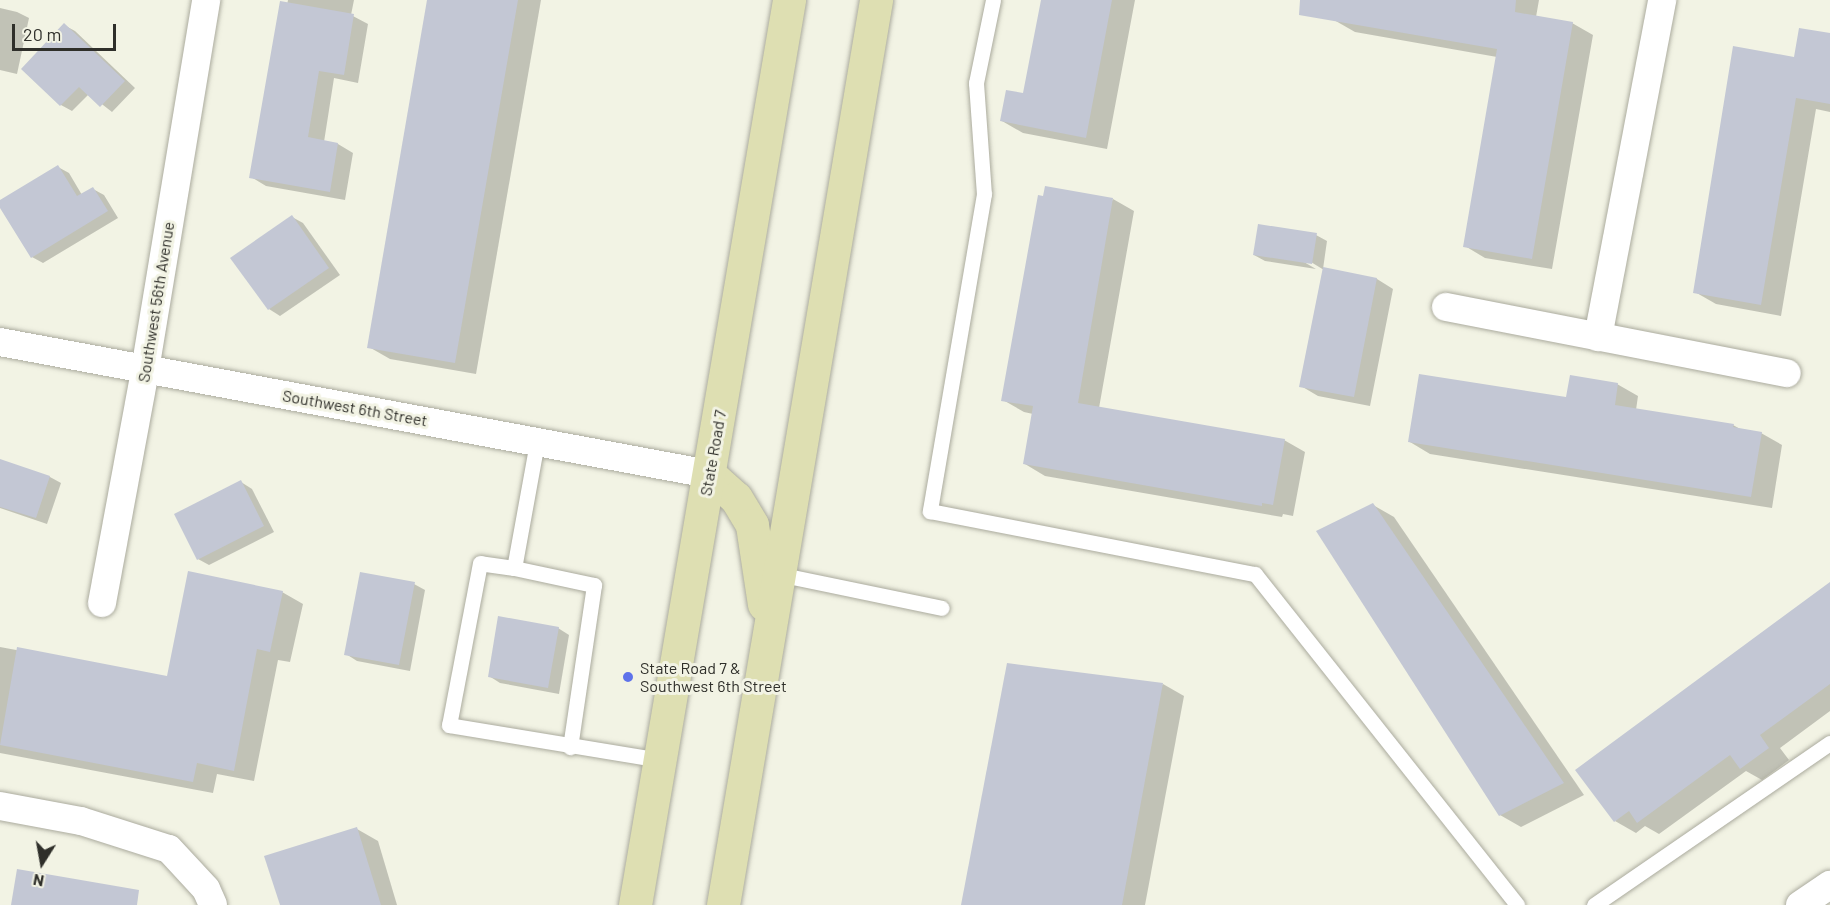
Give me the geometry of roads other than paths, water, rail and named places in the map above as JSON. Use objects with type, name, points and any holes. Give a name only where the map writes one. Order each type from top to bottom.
[{"type":"main road","name":"State Road 7","points":[[635,905],[789,0]]},
{"type":"main road","points":[[723,905],[876,0]]},
{"type":"main road","points":[[709,474],[736,498],[752,525],[769,632]]},
{"type":"street","name":"Southwest 56th Avenue","points":[[102,603],[145,370],[206,0]]},
{"type":"street","points":[[1598,337],[1662,0]]},
{"type":"street","points":[[1446,307],[1787,373]]},
{"type":"street","name":"Southwest 6th Street","points":[[0,342],[709,474]]},
{"type":"street","points":[[0,806],[81,821],[169,849],[206,889],[213,905]]},
{"type":"street","points":[[1800,905],[1830,885]]},
{"type":"lane","points":[[993,0],[976,83],[984,194],[930,511],[1255,574],[1517,905]]},
{"type":"lane","points":[[513,568],[537,442]]},
{"type":"lane","points":[[570,747],[594,585],[480,562],[449,725],[570,747],[660,760]]},
{"type":"lane","points":[[778,574],[942,608]]},
{"type":"lane","points":[[1594,905],[1830,743]]},
{"type":"place","name":"State Road 7 & Southwest 6th Street","points":[[628,677]]}]
